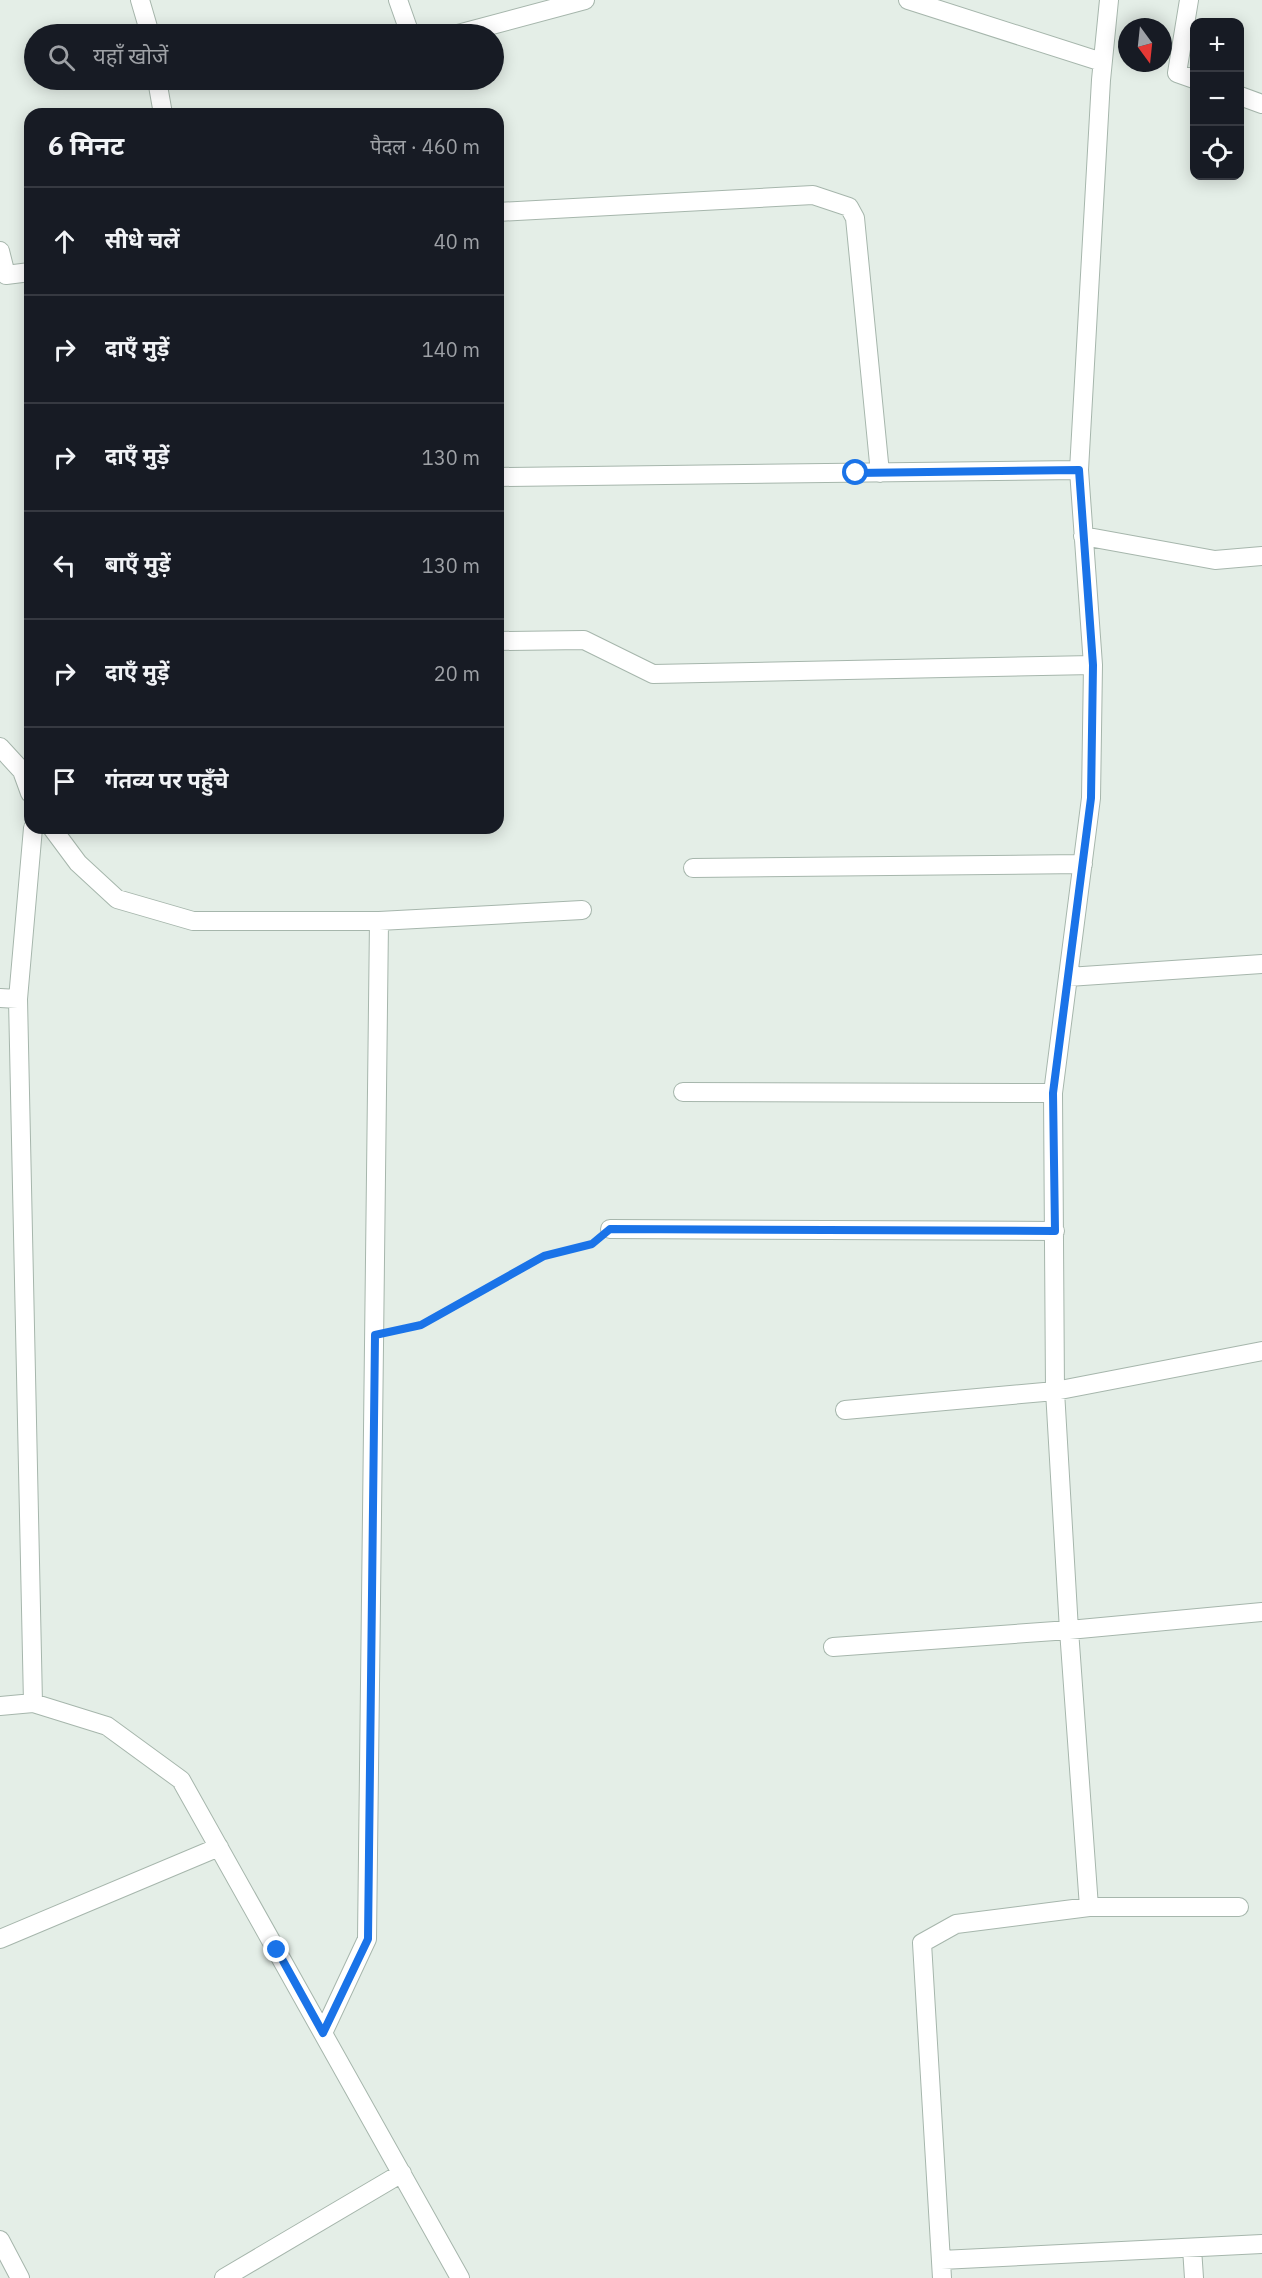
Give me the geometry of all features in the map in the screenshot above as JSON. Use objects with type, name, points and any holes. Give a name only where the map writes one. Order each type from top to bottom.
[{"type":"street","points":[[140,0],[147,24]]},
{"type":"street","points":[[398,0],[406,24]]},
{"type":"street","points":[[495,24],[585,0]]},
{"type":"street","points":[[908,0],[1102,63]]},
{"type":"street","points":[[1089,1907],[1055,1391],[1053,1093],[1091,798],[1093,665],[1079,470],[1102,63],[1109,0]]},
{"type":"street","points":[[1189,0],[1177,73],[1190,78]]},
{"type":"street","points":[[159,90],[162,108]]},
{"type":"street","points":[[1244,98],[1262,104]]},
{"type":"street","points":[[504,212],[813,195],[849,207],[855,218],[880,472]]},
{"type":"street","points":[[0,251],[6,275],[24,273]]},
{"type":"street","points":[[504,477],[1079,470]]},
{"type":"street","points":[[1083,536],[1215,560],[1262,556]]},
{"type":"street","points":[[504,641],[584,640],[653,674],[1093,665]]},
{"type":"street","points":[[0,747],[22,771],[24,776]]},
{"type":"street","points":[[32,834],[9,998],[33,1703]]},
{"type":"street","points":[[57,834],[78,862],[117,899],[193,921],[379,921],[582,910]]},
{"type":"street","points":[[693,868],[1083,864]]},
{"type":"street","points":[[323,2033],[368,1939],[379,921]]},
{"type":"street","points":[[1068,977],[1262,964]]},
{"type":"street","points":[[683,1092],[1053,1093]]},
{"type":"street","points":[[610,1229],[1055,1231]]},
{"type":"street","points":[[845,1410],[1055,1391],[1262,1351]]},
{"type":"street","points":[[833,1647],[1069,1630],[1262,1612]]},
{"type":"street","points":[[0,1706],[33,1703],[106,1726],[181,1780],[460,2278]]},
{"type":"street","points":[[0,1939],[219,1847]]},
{"type":"street","points":[[1239,1907],[1089,1907],[956,1924],[922,1943],[941,2269],[1262,2244]]},
{"type":"street","points":[[224,2278],[402,2173]]},
{"type":"street","points":[[0,2240],[20,2278]]},
{"type":"street","points":[[1192,2248],[1194,2278]]},
{"type":"path","points":[[375,1335],[421,1325],[544,1256],[592,1244],[610,1229]]},
{"type":"route","points":[[277,1950],[323,2033],[368,1939],[375,1335],[421,1325],[544,1256],[592,1244],[610,1229],[1055,1231],[1053,1093],[1091,798],[1093,665],[1079,470],[856,473]]}]
